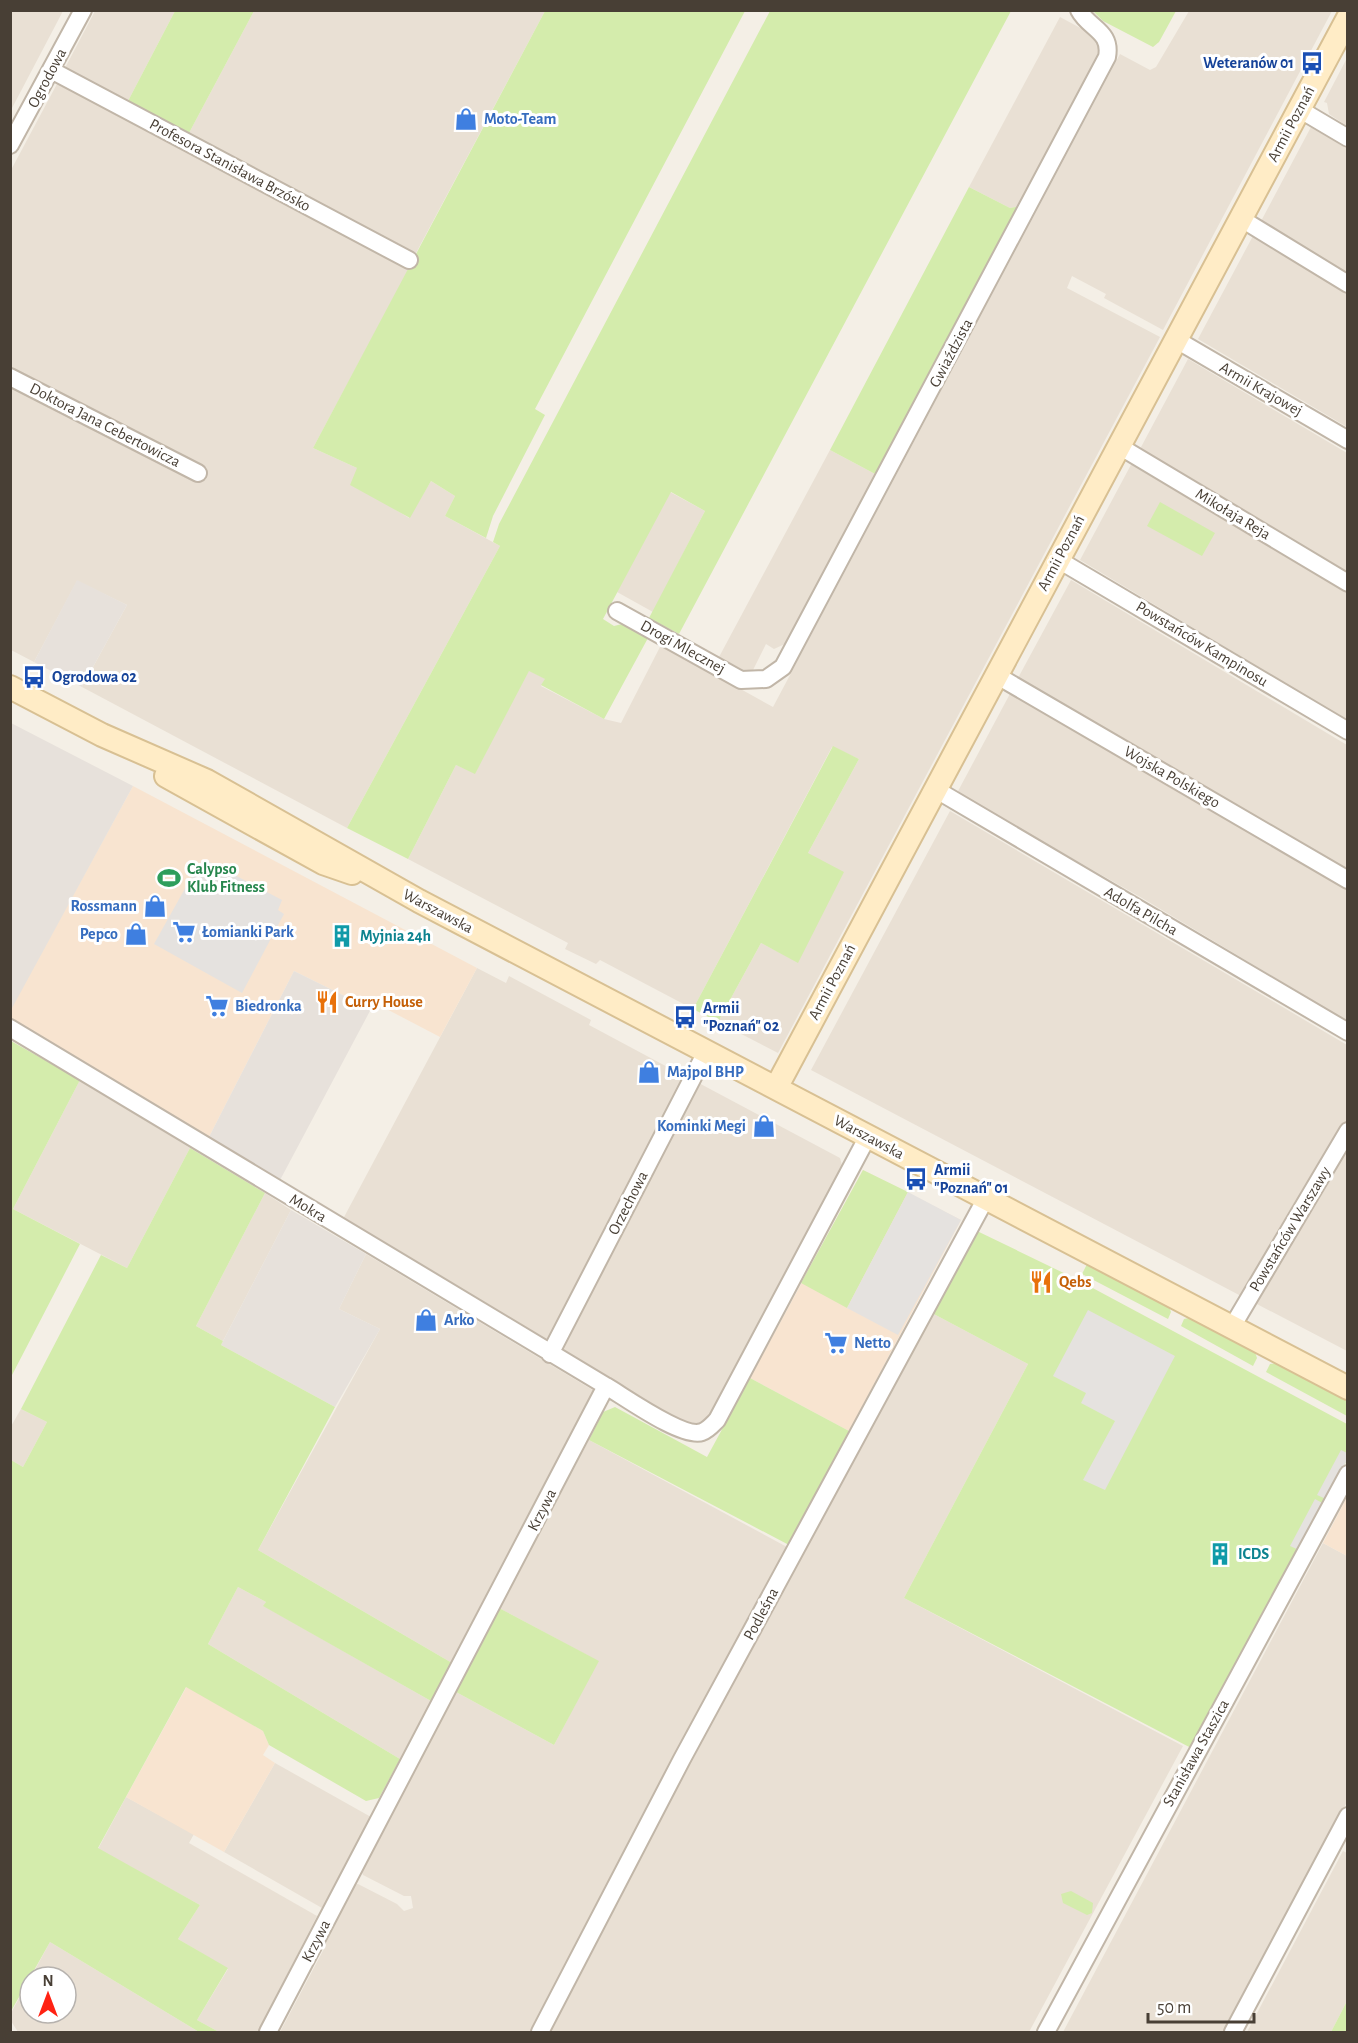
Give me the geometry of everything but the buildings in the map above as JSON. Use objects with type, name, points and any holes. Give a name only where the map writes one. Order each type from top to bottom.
[{"type":"street","name":"Ogrodowa","points":[[10,145],[83,10]]},
{"type":"street","name":"Gwiaździsta","points":[[749,681],[765,678],[783,667],[802,634],[1107,57],[1109,45],[1105,36],[1079,10]]},
{"type":"street","name":"Armii Poznań","points":[[776,1088],[1347,18]]},
{"type":"street","name":"Profesora Stanisława Brzósko","points":[[51,70],[409,260]]},
{"type":"street","points":[[1299,109],[1347,138]]},
{"type":"street","points":[[1240,218],[1347,284]]},
{"type":"street","name":"Armii Krajowej","points":[[1175,339],[1347,440]]},
{"type":"street","name":"Doktora Jana Cebertowicza","points":[[10,377],[198,473]]},
{"type":"street","name":"Mikołaja Reja","points":[[1119,446],[1347,583]]},
{"type":"street","name":"Powstańców Kampinosu","points":[[1057,559],[1347,731]]},
{"type":"street","name":"Drogi Mlecznej","points":[[617,611],[736,678],[749,681]]},
{"type":"street","name":"Wojska Polskiego","points":[[996,675],[1347,880]]},
{"type":"street","name":"Warszawska","points":[[10,687],[191,782],[322,863],[390,885],[1347,1388]]},
{"type":"street","name":"Adolfa Pilcha","points":[[935,789],[1347,1032]]},
{"type":"street","name":"Mokra","points":[[10,1028],[606,1386]]},
{"type":"street","name":"Orzechowa","points":[[550,1354],[706,1052]]},
{"type":"street","name":"Powstańców Warszawy","points":[[1232,1327],[1347,1131]]},
{"type":"street","points":[[606,1386],[680,1430],[701,1433],[710,1427],[717,1420],[868,1136]]},
{"type":"street","name":"Podleśna","points":[[540,2032],[682,1759],[986,1198]]},
{"type":"street","name":"Krzywa","points":[[268,2032],[606,1386]]},
{"type":"street","name":"Stanisława Staszica","points":[[1046,2032],[1347,1474]]},
{"type":"street","points":[[1233,2032],[1347,1816]]},
{"type":"shaded area","points":[[10,11],[63,11],[11,110]]},
{"type":"shaded area","points":[[95,11],[175,11],[128,101],[65,68]]},
{"type":"shaded area","points":[[254,11],[545,11],[416,253],[189,133]]},
{"type":"shaded area","points":[[1189,11],[1332,11],[1163,330],[1104,298],[1106,294],[1072,276],[1067,288],[1160,337],[778,1053],[718,1022],[761,943],[798,962],[808,853],[859,759],[832,747],[693,1009],[600,960],[596,964],[565,949],[568,943],[408,859],[456,765],[475,773],[529,670],[546,679],[541,686],[604,719],[621,723],[661,645],[773,707],[1120,54],[1150,70],[1156,67]]},
{"type":"shaded area","points":[[1060,17],[1097,37],[1102,52],[1020,206],[1010,208],[969,187]]},
{"type":"shaded area","points":[[1347,58],[1347,126],[1329,114],[1327,103],[1324,102]]},
{"type":"shaded area","points":[[58,82],[409,269],[313,448],[357,468],[385,503],[409,518],[431,481],[455,496],[445,516],[500,546],[347,828],[82,687],[127,605],[77,581],[34,662],[11,650],[10,384],[204,477],[206,467],[196,461],[188,462],[11,370],[11,170]]},
{"type":"shaded area","points":[[1311,127],[1347,149],[1347,276],[1260,223]]},
{"type":"shaded area","points":[[1254,234],[1347,290],[1347,427],[1198,339]]},
{"type":"shaded area","points":[[1188,359],[1347,453],[1347,575],[1140,449]]},
{"type":"shaded area","points":[[830,450],[877,475],[787,643],[774,649],[766,644],[751,674],[719,657]]},
{"type":"shaded area","points":[[1133,461],[1347,590],[1347,720],[1080,560]]},
{"type":"shaded area","points":[[670,492],[705,511],[653,612],[617,592]]},
{"type":"shaded area","points":[[77,580],[127,605],[82,687],[34,662]]},
{"type":"shaded area","points":[[1071,580],[1347,745],[1347,874],[1018,678]]},
{"type":"shaded area","points":[[1012,690],[1347,889],[1347,1021],[1142,898],[957,793]]},
{"type":"shaded area","points":[[11,723],[133,786],[11,1010]]},
{"type":"shaded area","name":"Łomianki Park","points":[[133,786],[477,968],[440,1037],[375,1003],[371,1009],[294,971],[208,1139],[11,1019],[10,1010]]},
{"type":"shaded area","points":[[950,811],[1347,1045],[1347,1119],[1241,1296],[811,1070]]},
{"type":"shaded area","points":[[206,860],[282,900],[278,910],[284,914],[242,993],[154,944],[197,867],[202,869]]},
{"type":"shaded area","points":[[477,968],[506,983],[509,976],[591,1020],[589,1025],[688,1078],[549,1342],[343,1219]]},
{"type":"shaded area","points":[[294,971],[371,1009],[279,1182],[208,1139]]},
{"type":"shaded area","points":[[80,1080],[190,1148],[127,1268],[13,1209]]},
{"type":"shaded area","points":[[695,1081],[840,1158],[843,1169],[706,1421],[688,1425],[557,1347]]},
{"type":"shaded area","points":[[1347,1145],[1347,1351],[1253,1302]]},
{"type":"shaded area","points":[[863,1170],[961,1220],[849,1431],[750,1378]]},
{"type":"shaded area","points":[[908,1192],[961,1220],[898,1335],[847,1308]]},
{"type":"shaded area","points":[[265,1193],[291,1210],[223,1341],[196,1326]]},
{"type":"shaded area","points":[[291,1210],[366,1254],[339,1309],[380,1329],[335,1407],[221,1345]]},
{"type":"shaded area","points":[[366,1254],[596,1392],[452,1663],[258,1550],[380,1329],[339,1309]]},
{"type":"shaded area","points":[[1088,1310],[1175,1356],[1105,1490],[1083,1480],[1115,1421],[1081,1403],[1086,1393],[1053,1376]]},
{"type":"shaded area","points":[[930,1312],[1028,1364],[904,1598],[1183,1746],[1029,2032],[547,2032]]},
{"type":"shaded area","points":[[21,1409],[47,1422],[23,1467],[11,1460],[10,1428]]},
{"type":"shaded area","points":[[589,1440],[787,1547],[530,2032],[280,2032],[326,1945],[322,1942],[352,1885],[358,1884],[397,1904],[404,1911],[413,1908],[411,1896],[404,1896],[363,1875],[361,1870],[456,1692],[554,1745],[598,1661],[499,1608]]},
{"type":"shaded area","points":[[1341,1450],[1347,1453],[1347,1460],[1326,1499],[1317,1495]]},
{"type":"shaded area","points":[[1347,1497],[1348,1556],[1323,1543]]},
{"type":"shaded area","points":[[1315,1499],[1324,1504],[1299,1550],[1290,1546]]},
{"type":"shaded area","points":[[1323,1543],[1347,1556],[1347,1802],[1225,2032],[1063,2032]]},
{"type":"shaded area","points":[[238,1587],[266,1602],[264,1606],[431,1701],[400,1759],[208,1644]]},
{"type":"shaded area","points":[[187,1686],[263,1731],[269,1745],[263,1755],[275,1763],[224,1852],[126,1797]]},
{"type":"shaded area","points":[[275,1763],[371,1817],[322,1908],[224,1852]]},
{"type":"shaded area","points":[[126,1797],[194,1834],[189,1843],[317,1916],[258,2032],[219,2032],[197,2020],[228,1969],[178,1939],[200,1905],[98,1849]]},
{"type":"shaded area","points":[[1343,1851],[1347,1853],[1347,2001],[1331,2032],[1247,2032]]},
{"type":"shaded area","points":[[50,1942],[199,2032],[18,2032],[11,2021],[11,2013],[18,2000],[18,2025],[78,2025],[78,1965],[38,1965]]},
{"type":"green space","points":[[175,11],[254,11],[189,133],[128,101]]},
{"type":"green space","points":[[545,11],[745,11],[535,409],[545,415],[493,516],[486,538],[445,516],[455,496],[431,481],[410,518],[350,485],[357,468],[313,448]]},
{"type":"green space","points":[[770,11],[1011,11],[679,634],[649,618],[705,511],[671,492],[603,619],[614,626],[622,624],[648,638],[604,719],[541,685],[545,679],[529,671],[475,774],[456,765],[408,859],[347,828],[500,546],[493,542],[499,524]]},
{"type":"green space","points":[[1093,11],[1176,11],[1159,42],[1153,47],[1103,21]]},
{"type":"green space","points":[[969,187],[1010,208],[1020,206],[877,475],[830,450]]},
{"type":"green space","points":[[1160,502],[1215,533],[1202,556],[1147,526]]},
{"type":"green space","points":[[833,746],[859,759],[808,853],[844,872],[798,963],[761,943],[718,1022],[693,1009]]},
{"type":"green space","points":[[11,1041],[80,1080],[13,1209],[80,1244],[11,1377]]},
{"type":"green space","points":[[190,1148],[265,1193],[196,1326],[223,1341],[221,1345],[335,1407],[258,1550],[452,1663],[431,1701],[263,1606],[266,1602],[238,1587],[208,1644],[400,1759],[379,1798],[366,1801],[269,1745],[263,1731],[186,1687],[98,1848],[200,1905],[178,1939],[228,1968],[197,2020],[219,2032],[199,2032],[50,1942],[37,1965],[18,1965],[18,1999],[10,2013],[11,1460],[23,1467],[47,1422],[21,1409],[101,1255],[127,1268]]},
{"type":"green space","points":[[863,1170],[908,1192],[847,1308],[801,1283]]},
{"type":"green space","points":[[977,1231],[1074,1278],[1347,1424],[1347,1460],[1193,1749],[904,1598],[1028,1364],[930,1312]]},
{"type":"green space","points":[[1088,1262],[1168,1304],[1171,1312],[1168,1319],[1082,1274]]},
{"type":"green space","points":[[1193,1317],[1254,1349],[1257,1358],[1253,1366],[1181,1326],[1184,1319]]},
{"type":"green space","points":[[1278,1363],[1347,1400],[1347,1416],[1266,1372],[1270,1364]]},
{"type":"green space","points":[[750,1378],[849,1431],[789,1545],[589,1440],[603,1412],[615,1407],[707,1457]]},
{"type":"green space","points":[[499,1608],[599,1661],[554,1745],[456,1692]]},
{"type":"green space","points":[[1071,1891],[1093,1903],[1092,1913],[1087,1915],[1063,1903],[1061,1894]]},
{"type":"green space","points":[[1347,2001],[1347,2032],[1331,2032]]},
{"type":"place","name":"Weteranów 01","points":[[1312,63]]},
{"type":"place","name":"Moto-Team","points":[[466,119]]},
{"type":"place","name":"Ogrodowa 02","points":[[34,677]]},
{"type":"place","name":"Calypso Klub Fitness","points":[[169,878]]},
{"type":"place","name":"Rossmann","points":[[155,906]]},
{"type":"place","name":"Łomianki Park","points":[[184,932]]},
{"type":"place","name":"Pepco","points":[[136,934]]},
{"type":"place","name":"Myjnia 24h","points":[[342,936]]},
{"type":"place","name":"Curry House","points":[[327,1002]]},
{"type":"place","name":"Biedronka","points":[[217,1006]]},
{"type":"place","name":"Armii \"Poznań\" 02","points":[[685,1017]]},
{"type":"place","name":"Majpol BHP","points":[[649,1072]]},
{"type":"place","name":"Kominki Megi","points":[[764,1126]]},
{"type":"place","name":"Armii \"Poznań\" 01","points":[[916,1179]]},
{"type":"place","name":"Qebs","points":[[1041,1282]]},
{"type":"place","name":"Arko","points":[[426,1320]]},
{"type":"place","name":"Netto","points":[[836,1343]]},
{"type":"place","name":"ICDS","points":[[1220,1554]]}]
